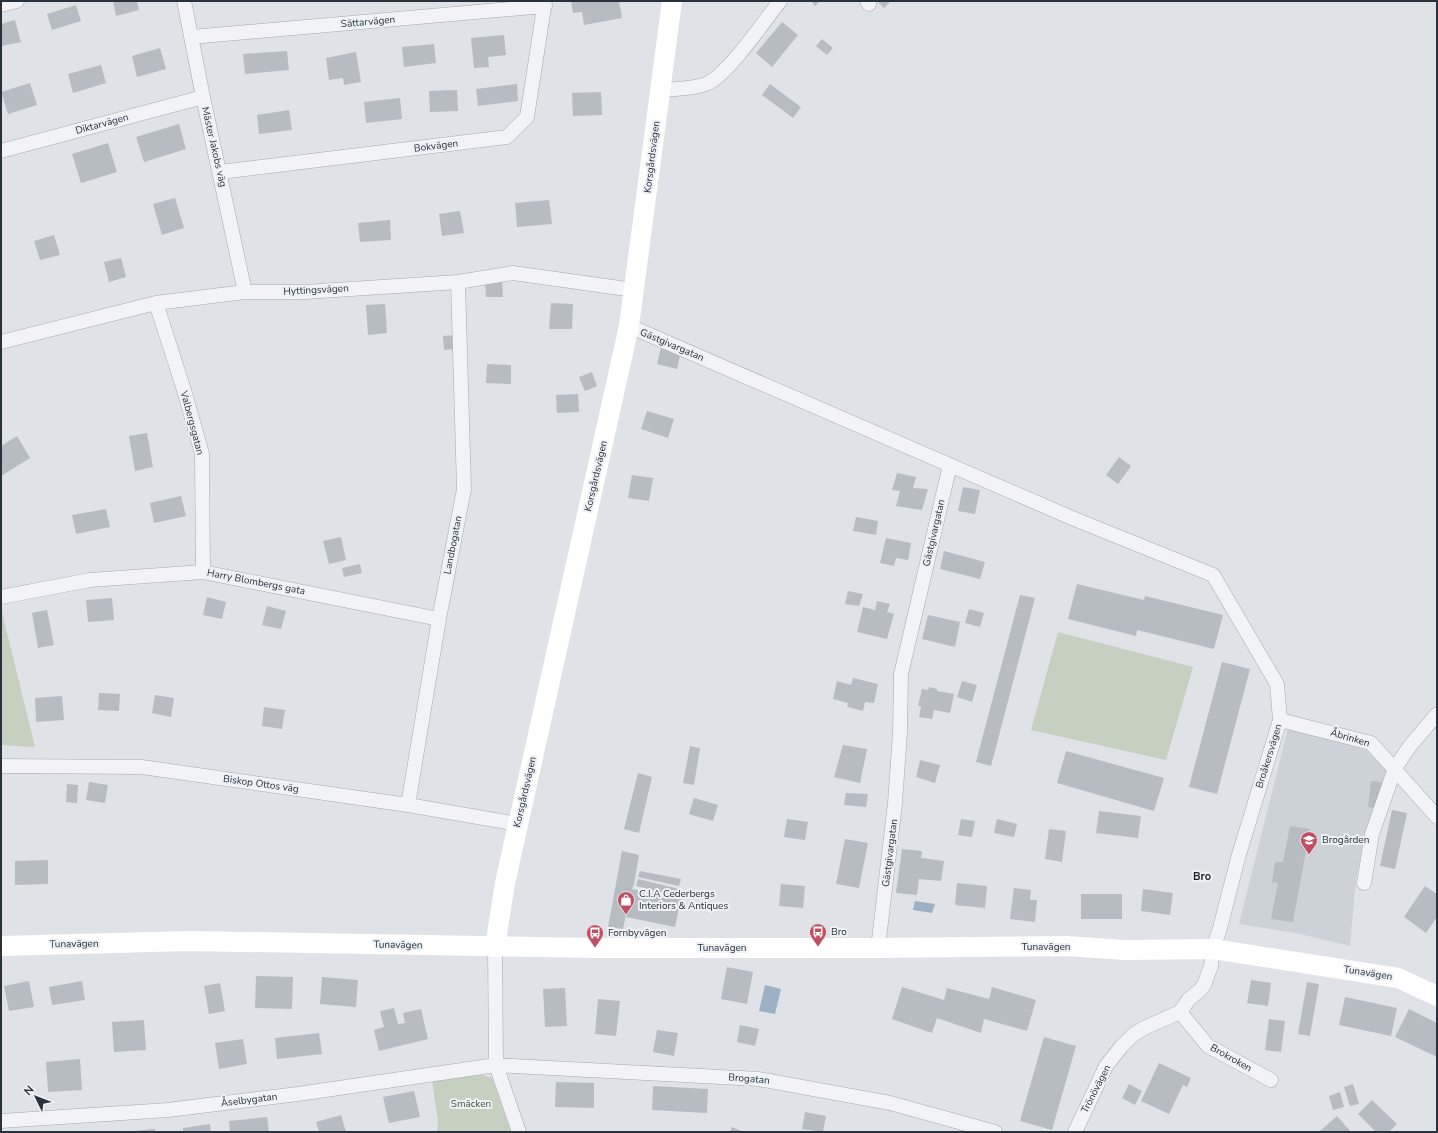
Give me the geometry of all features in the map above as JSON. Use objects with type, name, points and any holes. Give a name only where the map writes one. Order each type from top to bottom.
[{"type":"street","points":[[1,5],[18,1]]},
{"type":"street","name":"Mäster Jakobs väg","points":[[184,1],[245,292]]},
{"type":"street","name":"Korsgårdsvägen","points":[[495,946],[505,883],[629,326],[672,1]]},
{"type":"street","points":[[660,90],[684,89],[707,83],[712,80],[727,68],[780,1]]},
{"type":"street","name":"Sättarvägen","points":[[191,37],[545,4]]},
{"type":"street","name":"Bokvägen","points":[[220,172],[507,137],[526,117],[545,4]]},
{"type":"street","name":"Diktarvägen","points":[[1,151],[203,97]]},
{"type":"street","name":"Hyttingsvägen","points":[[1,342],[156,303],[245,292],[305,292],[458,282],[513,274],[634,290]]},
{"type":"street","name":"Landbogatan","points":[[408,805],[439,619],[464,489],[458,282]]},
{"type":"street","name":"Valbergsgatan","points":[[156,303],[184,390],[202,454],[203,572]]},
{"type":"street","name":"Gästgivargatan","points":[[629,326],[950,465],[901,674],[900,734],[895,804],[878,948]]},
{"type":"street","name":"Broåkersvägen","points":[[950,465],[1072,518],[1213,575],[1277,684],[1280,720],[1238,858],[1220,928],[1212,949]]},
{"type":"street","name":"Harry Blombergs gata","points":[[1,597],[90,580],[203,572],[439,619]]},
{"type":"street","points":[[1364,883],[1372,834],[1394,768],[1437,714]]},
{"type":"street","name":"Åbrinken","points":[[1280,720],[1372,743],[1437,817]]},
{"type":"street","name":"Biskop Ottos väg","points":[[1,766],[142,767],[408,805],[518,824]]},
{"type":"street","name":"Tunavägen","points":[[1,946],[189,941],[595,948],[878,948],[1066,946],[1125,950],[1212,949],[1398,978],[1437,996]]},
{"type":"street","points":[[495,946],[496,1065],[519,1132]]},
{"type":"street","name":"Trönövägen","points":[[1075,1132],[1106,1066],[1121,1047],[1144,1028],[1180,1012],[1188,999],[1204,985],[1211,966],[1212,949]]},
{"type":"street","name":"Brokroken","points":[[1180,1012],[1208,1046],[1271,1080]]},
{"type":"street","name":"Åselbygatan","points":[[1,1121],[168,1110],[298,1094],[496,1065]]},
{"type":"street","name":"Brogatan","points":[[496,1065],[758,1079],[890,1103],[995,1132]]},
{"type":"shaded area","name":"Brogården","points":[[1288,728],[1366,750],[1388,772],[1366,831],[1356,879],[1350,946],[1296,933],[1239,924]]},
{"type":"green space","points":[[1,608],[35,747],[1,745]]},
{"type":"green space","points":[[1058,632],[1193,667],[1166,760],[1031,730]]},
{"type":"green space","name":"Smäcken","points":[[482,1075],[492,1078],[511,1132],[437,1132],[438,1121],[432,1080]]},
{"type":"water","points":[[915,901],[935,904],[932,913],[913,910]]},
{"type":"water","points":[[765,985],[781,989],[775,1014],[759,1011]]},
{"type":"building","points":[[113,1],[137,1],[139,10],[116,16]]},
{"type":"building","points":[[571,1],[619,1],[622,18],[584,25],[582,12],[573,13]]},
{"type":"building","points":[[811,1],[820,1],[815,6]]},
{"type":"building","points":[[877,1],[891,1],[884,8]]},
{"type":"building","points":[[76,5],[81,21],[52,30],[47,14]]},
{"type":"building","points":[[15,20],[21,42],[1,46],[1,24]]},
{"type":"building","points":[[782,22],[798,35],[772,67],[756,53]]},
{"type":"building","points":[[504,35],[506,55],[488,57],[489,67],[474,68],[471,38]]},
{"type":"building","points":[[822,39],[833,48],[827,55],[816,46]]},
{"type":"building","points":[[434,44],[436,63],[404,67],[402,47]]},
{"type":"building","points":[[160,48],[166,69],[137,77],[132,56]]},
{"type":"building","points":[[287,51],[289,70],[245,74],[243,54]]},
{"type":"building","points":[[356,52],[361,82],[344,85],[343,78],[329,80],[326,58]]},
{"type":"building","points":[[101,65],[106,83],[73,93],[68,74]]},
{"type":"building","points":[[30,83],[37,105],[8,114],[1,92]]},
{"type":"building","points":[[517,84],[518,101],[478,106],[476,89]]},
{"type":"building","points":[[770,84],[801,107],[793,118],[762,95]]},
{"type":"building","points":[[457,90],[458,111],[430,112],[429,91]]},
{"type":"building","points":[[601,92],[602,115],[573,116],[572,93]]},
{"type":"building","points":[[400,98],[402,119],[366,123],[364,102]]},
{"type":"building","points":[[289,110],[292,130],[259,134],[257,115]]},
{"type":"building","points":[[179,124],[186,149],[144,162],[136,137]]},
{"type":"building","points":[[108,143],[117,172],[81,183],[72,154]]},
{"type":"building","points":[[175,198],[184,228],[162,235],[153,204]]},
{"type":"building","points":[[549,200],[552,224],[517,227],[515,203]]},
{"type":"building","points":[[460,211],[464,233],[442,236],[439,214]]},
{"type":"building","points":[[390,220],[391,240],[360,242],[358,223]]},
{"type":"building","points":[[54,235],[60,255],[40,260],[34,241]]},
{"type":"building","points":[[121,258],[126,277],[109,282],[104,262]]},
{"type":"building","points":[[502,280],[503,297],[486,297],[485,281]]},
{"type":"building","points":[[551,303],[573,304],[572,329],[549,329]]},
{"type":"building","points":[[385,304],[387,333],[368,335],[366,305]]},
{"type":"building","points":[[455,335],[455,349],[444,350],[443,336]]},
{"type":"building","points":[[661,347],[681,351],[677,369],[657,364]]},
{"type":"building","points":[[487,364],[511,365],[511,384],[486,383]]},
{"type":"building","points":[[592,372],[597,386],[585,391],[579,377]]},
{"type":"building","points":[[578,394],[579,412],[557,413],[556,395]]},
{"type":"building","points":[[647,411],[674,419],[668,438],[641,429]]},
{"type":"building","points":[[147,433],[153,467],[135,471],[129,436]]},
{"type":"building","points":[[17,436],[30,458],[1,476],[1,446]]},
{"type":"building","points":[[1119,457],[1131,466],[1118,484],[1106,475]]},
{"type":"building","points":[[897,473],[916,477],[913,488],[928,489],[922,510],[896,506],[900,491],[892,490]]},
{"type":"building","points":[[632,475],[653,478],[649,501],[628,498]]},
{"type":"building","points":[[963,487],[980,490],[975,514],[958,511]]},
{"type":"building","points":[[181,496],[186,516],[154,523],[150,503]]},
{"type":"building","points":[[106,509],[110,527],[76,534],[72,515]]},
{"type":"building","points":[[856,517],[878,521],[876,535],[853,531]]},
{"type":"building","points":[[341,537],[346,560],[329,564],[323,541]]},
{"type":"building","points":[[886,538],[911,543],[908,560],[896,558],[894,566],[880,563]]},
{"type":"building","points":[[944,551],[985,562],[980,579],[940,569]]},
{"type":"building","points":[[360,564],[362,573],[344,577],[342,568]]},
{"type":"building","points":[[1077,584],[1144,600],[1145,596],[1223,615],[1214,649],[1137,630],[1136,636],[1068,619]]},
{"type":"building","points":[[848,591],[863,594],[859,606],[845,604]]},
{"type":"building","points":[[1020,595],[1035,598],[991,766],[976,762]]},
{"type":"building","points":[[207,597],[226,602],[222,619],[203,615]]},
{"type":"building","points":[[112,598],[114,620],[88,622],[86,600]]},
{"type":"building","points":[[877,601],[890,604],[887,612],[894,614],[887,639],[857,632],[863,607],[875,610]]},
{"type":"building","points":[[267,606],[286,611],[281,629],[262,625]]},
{"type":"building","points":[[969,609],[984,613],[980,627],[965,623]]},
{"type":"building","points":[[47,610],[54,645],[38,648],[32,613]]},
{"type":"building","points":[[928,615],[960,622],[955,647],[922,639]]},
{"type":"building","points":[[1222,662],[1250,669],[1217,794],[1189,787]]},
{"type":"building","points":[[853,678],[878,684],[874,703],[865,702],[863,711],[847,707],[848,703],[833,699],[837,681],[851,685]]},
{"type":"building","points":[[962,681],[977,685],[972,702],[957,697]]},
{"type":"building","points":[[929,687],[937,689],[937,691],[954,694],[950,713],[934,710],[932,719],[919,717],[921,706],[918,706],[922,689],[928,690]]},
{"type":"building","points":[[99,693],[120,694],[119,711],[98,710]]},
{"type":"building","points":[[155,695],[174,698],[171,717],[152,713]]},
{"type":"building","points":[[62,696],[64,720],[36,722],[35,698]]},
{"type":"building","points":[[264,707],[285,710],[282,729],[262,726]]},
{"type":"building","points":[[843,745],[867,749],[860,783],[834,777]]},
{"type":"building","points":[[690,746],[700,748],[694,785],[683,783]]},
{"type":"building","points":[[1066,751],[1164,778],[1154,811],[1057,783]]},
{"type":"building","points":[[920,760],[940,765],[935,783],[916,777]]},
{"type":"building","points":[[638,773],[652,777],[639,833],[624,829]]},
{"type":"building","points":[[1371,781],[1382,782],[1379,809],[1368,807]]},
{"type":"building","points":[[89,782],[108,785],[105,803],[86,800]]},
{"type":"building","points":[[67,784],[78,785],[77,803],[66,802]]},
{"type":"building","points":[[846,793],[868,794],[866,807],[844,805]]},
{"type":"building","points":[[694,798],[718,805],[713,821],[689,814]]},
{"type":"building","points":[[1392,810],[1407,813],[1395,869],[1380,866]]},
{"type":"building","points":[[1099,811],[1141,816],[1138,838],[1096,833]]},
{"type":"building","points":[[787,819],[808,822],[805,840],[784,837]]},
{"type":"building","points":[[961,819],[975,821],[972,837],[958,835]]},
{"type":"building","points":[[997,819],[1017,824],[1014,837],[994,833]]},
{"type":"building","points":[[1290,826],[1310,829],[1293,922],[1271,919],[1278,883],[1272,882],[1275,862],[1283,862]]},
{"type":"building","points":[[1049,829],[1066,831],[1062,862],[1045,859]]},
{"type":"building","points":[[845,839],[868,843],[859,888],[836,884]]},
{"type":"building","points":[[902,849],[922,851],[921,858],[944,861],[941,881],[919,879],[917,895],[896,893]]},
{"type":"building","points":[[622,851],[639,855],[632,889],[681,899],[675,927],[626,917],[628,905],[623,929],[608,927]]},
{"type":"building","points":[[48,860],[48,884],[15,885],[15,861]]},
{"type":"building","points":[[640,871],[681,879],[679,886],[638,877]]},
{"type":"building","points":[[638,879],[679,889],[678,896],[636,886]]},
{"type":"building","points":[[957,883],[987,886],[985,908],[955,905]]},
{"type":"building","points":[[781,884],[805,886],[803,908],[779,906]]},
{"type":"building","points":[[1425,886],[1437,894],[1437,917],[1426,933],[1404,917]]},
{"type":"building","points":[[1014,888],[1031,890],[1030,900],[1037,900],[1035,922],[1010,919]]},
{"type":"building","points":[[1143,889],[1173,893],[1170,915],[1141,911]]},
{"type":"building","points":[[1081,894],[1122,894],[1122,919],[1081,919]]},
{"type":"building","points":[[727,967],[753,972],[747,1004],[721,999]]},
{"type":"building","points":[[256,976],[293,977],[292,1009],[255,1008]]},
{"type":"building","points":[[322,977],[358,980],[356,1007],[320,1004]]},
{"type":"building","points":[[1251,980],[1271,983],[1268,1006],[1247,1003]]},
{"type":"building","points":[[29,981],[34,1007],[9,1011],[4,986]]},
{"type":"building","points":[[82,981],[85,1000],[52,1005],[49,987]]},
{"type":"building","points":[[1307,982],[1319,984],[1310,1036],[1298,1034]]},
{"type":"building","points":[[220,983],[225,1011],[209,1014],[204,986]]},
{"type":"building","points":[[902,987],[944,1000],[947,988],[989,999],[992,987],[1036,1000],[1027,1031],[984,1019],[981,1033],[937,1018],[932,1033],[892,1019]]},
{"type":"building","points":[[565,988],[567,1026],[545,1027],[543,989]]},
{"type":"building","points":[[1345,997],[1397,1008],[1391,1036],[1339,1025]]},
{"type":"building","points":[[598,999],[620,1001],[616,1036],[595,1034]]},
{"type":"building","points":[[394,1008],[398,1024],[405,1023],[403,1013],[421,1009],[428,1039],[379,1051],[374,1030],[384,1027],[380,1011]]},
{"type":"building","points":[[1409,1009],[1437,1023],[1437,1057],[1395,1037]]},
{"type":"building","points":[[1269,1019],[1285,1021],[1281,1052],[1265,1050]]},
{"type":"building","points":[[144,1020],[146,1050],[114,1052],[112,1022]]},
{"type":"building","points":[[740,1025],[759,1029],[755,1046],[737,1042]]},
{"type":"building","points":[[657,1030],[678,1033],[674,1056],[653,1052]]},
{"type":"building","points":[[319,1033],[322,1054],[277,1059],[275,1038]]},
{"type":"building","points":[[1044,1037],[1076,1046],[1052,1130],[1020,1121]]},
{"type":"building","points":[[243,1039],[247,1064],[219,1069],[215,1043]]},
{"type":"building","points":[[80,1059],[82,1090],[48,1092],[46,1062]]},
{"type":"building","points":[[1159,1063],[1191,1078],[1187,1087],[1183,1085],[1169,1114],[1141,1101]]},
{"type":"building","points":[[556,1082],[594,1083],[594,1108],[555,1107]]},
{"type":"building","points":[[1129,1084],[1142,1091],[1135,1105],[1122,1098]]},
{"type":"building","points":[[1353,1084],[1359,1104],[1350,1106],[1344,1087]]},
{"type":"building","points":[[653,1086],[708,1089],[707,1113],[652,1110]]},
{"type":"building","points":[[414,1091],[420,1117],[389,1123],[383,1097]]},
{"type":"building","points":[[1340,1092],[1344,1107],[1333,1110],[1329,1096]]},
{"type":"building","points":[[1372,1100],[1397,1124],[1389,1132],[1376,1132],[1358,1114]]},
{"type":"building","points":[[805,1112],[826,1116],[823,1132],[802,1129]]},
{"type":"building","points":[[341,1115],[346,1132],[319,1132],[316,1122]]},
{"type":"building","points":[[1337,1116],[1351,1132],[1320,1131]]},
{"type":"building","points":[[267,1117],[269,1132],[230,1132],[229,1121]]},
{"type":"building","points":[[210,1124],[211,1132],[183,1132],[183,1128]]},
{"type":"building","points":[[732,1127],[744,1132],[730,1132]]},
{"type":"building","points":[[155,1129],[155,1132],[133,1132],[133,1131]]},
{"type":"place","name":"Brogården","points":[[1309,855]]},
{"type":"place","name":"C.I.A Cederbergs Interiors & Antiques","points":[[626,915]]},
{"type":"place","name":"Bro","points":[[818,947]]},
{"type":"place","name":"Fornbyvägen","points":[[595,948]]},
{"type":"district","name":"Bro","points":[[1202,876]]}]
